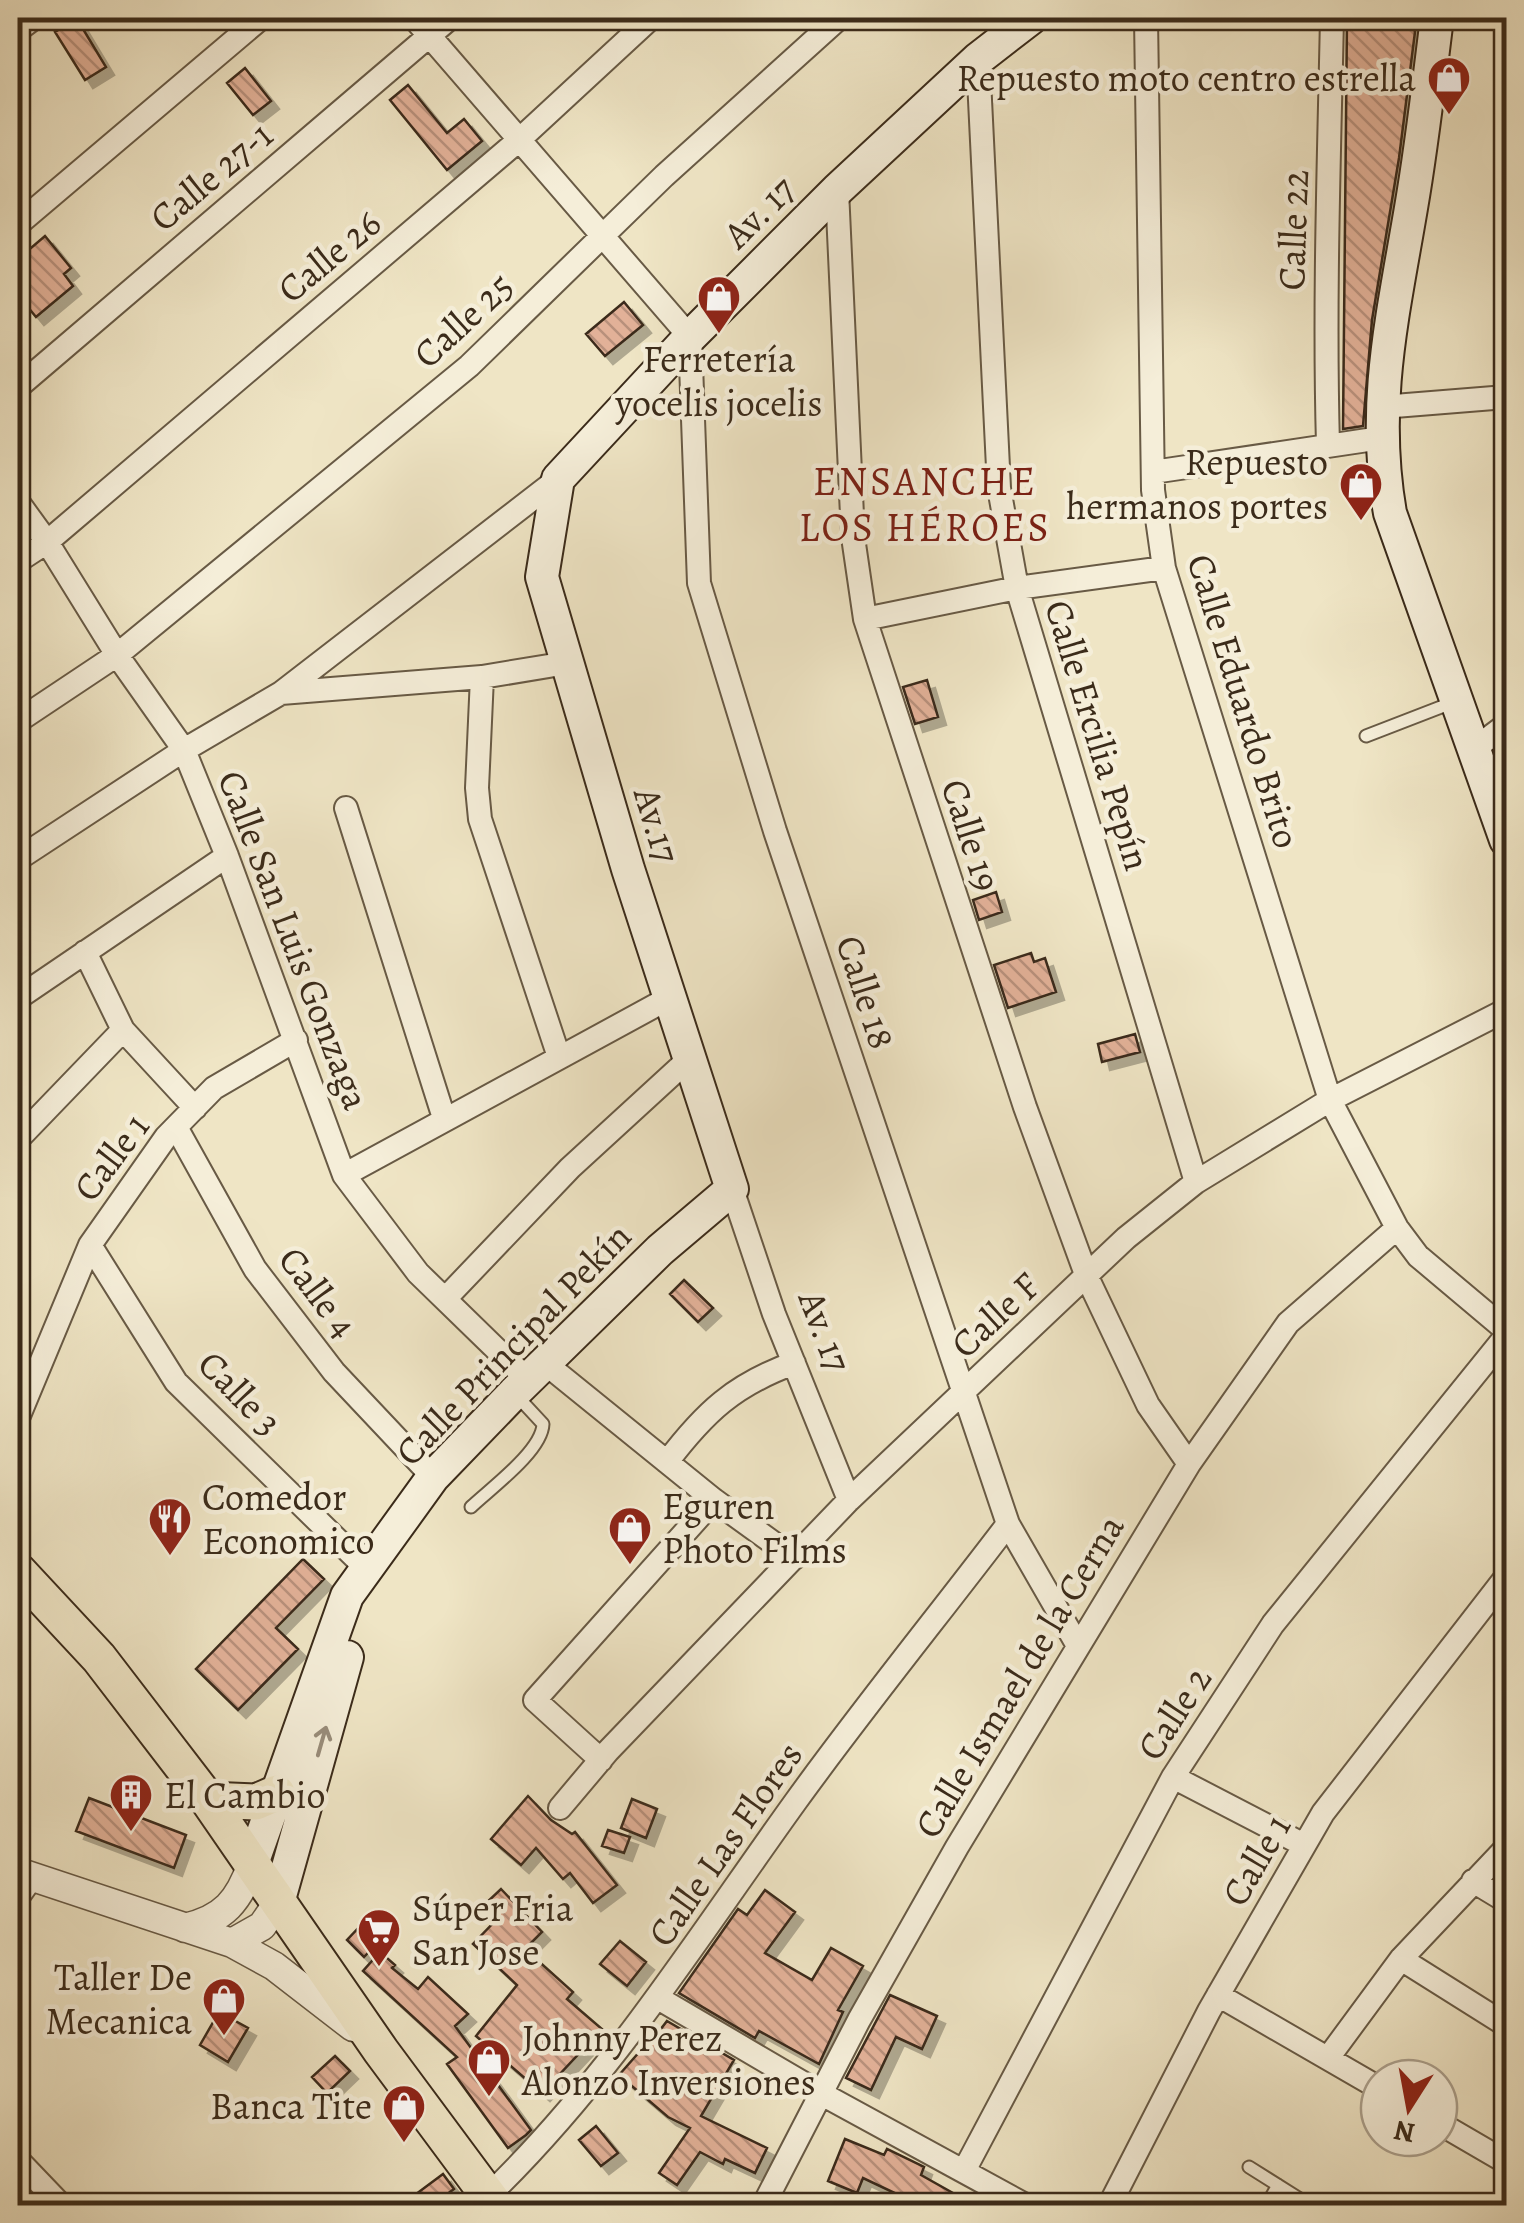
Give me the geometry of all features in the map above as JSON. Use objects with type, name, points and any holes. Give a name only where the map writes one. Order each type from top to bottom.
[{"type":"main road","name":"Av. 17","points":[[558,479],[690,337],[837,190],[978,59],[1030,18]]},
{"type":"main road","points":[[1438,18],[1382,383],[1381,422],[1390,513],[1506,840]]},
{"type":"main road","name":"Av.17","points":[[558,479],[542,577],[732,1189]]},
{"type":"main road","name":"Calle Principal Pekín","points":[[252,1864],[347,1596],[366,1568],[433,1478],[660,1250],[732,1189]]},
{"type":"main road","name":"Calle Principal Pekín","points":[[278,1903],[362,1604],[366,1568]]},
{"type":"main road","points":[[18,1572],[99,1658],[208,1800],[381,2051],[492,2200]]},
{"type":"main road","points":[[208,1800],[256,1802],[277,1793]]},
{"type":"street","points":[[18,30],[34,18]]},
{"type":"street","points":[[18,224],[261,18]]},
{"type":"street","points":[[414,18],[690,337]]},
{"type":"street","name":"Calle 27-1","points":[[18,387],[450,18]]},
{"type":"street","name":"Calle 26","points":[[18,561],[46,542],[520,140],[650,18]]},
{"type":"street","name":"Calle 25","points":[[18,721],[117,654],[470,366],[602,236],[839,18]]},
{"type":"street","name":"Calle Eduardo Brito","points":[[1146,18],[1153,472],[1164,568],[1330,1100],[1398,1228],[1418,1256],[1506,1333]]},
{"type":"street","name":"Calle 22","points":[[1328,445],[1324,279],[1330,208],[1332,18]]},
{"type":"street","name":"Calle Ercilia Pepín","points":[[978,59],[999,488],[1017,588],[1196,1182]]},
{"type":"street","name":"Calle 19","points":[[837,190],[853,537],[865,619],[1018,1088],[1086,1277],[1148,1405],[1189,1464]]},
{"type":"street","name":"Calle 18","points":[[690,337],[699,583],[776,831],[1008,1524],[1078,1644]]},
{"type":"street","points":[[1153,472],[1328,445],[1381,422],[1506,397]]},
{"type":"street","points":[[18,859],[184,750],[280,693],[558,479]]},
{"type":"street","name":"Calle San Luis Gonzaga","points":[[18,502],[184,750],[344,1174],[418,1273],[529,1379],[666,1462],[794,1558]]},
{"type":"street","points":[[865,619],[1017,588],[1164,568]]},
{"type":"street","points":[[280,693],[482,676],[567,663]]},
{"type":"street","points":[[482,676],[477,788],[480,819],[559,1057]]},
{"type":"street","points":[[1474,750],[1506,724]]},
{"type":"street","points":[[346,808],[444,1118]]},
{"type":"street","points":[[18,998],[227,856]]},
{"type":"street","points":[[85,952],[123,1030],[195,1108]]},
{"type":"street","points":[[344,1174],[671,997]]},
{"type":"street","name":"Calle F","points":[[560,1808],[849,1500],[1126,1238],[1196,1182],[1330,1100],[1506,1010]]},
{"type":"street","points":[[18,1139],[123,1030]]},
{"type":"street","name":"Calle 1","points":[[18,1418],[90,1245],[176,1127],[214,1088],[296,1040]]},
{"type":"street","points":[[445,1299],[570,1168],[690,1058]]},
{"type":"street","name":"Calle 4","points":[[176,1127],[255,1269],[334,1372],[433,1478]]},
{"type":"street","name":"Av. 17","points":[[732,1189],[794,1363],[849,1500]]},
{"type":"street","name":"Calle Ismael de la Cerna","points":[[764,2206],[820,2093],[957,1848],[1189,1464],[1288,1322],[1398,1228]]},
{"type":"street","name":"Calle 3","points":[[90,1245],[176,1382],[366,1568]]},
{"type":"street","name":"Calle 2","points":[[966,2170],[1173,1777],[1273,1624],[1506,1333]]},
{"type":"street","points":[[666,1462],[705,1415],[734,1390],[794,1363]]},
{"type":"street","points":[[601,1760],[536,1700],[714,1500]]},
{"type":"street","name":"Calle Las Flores","points":[[492,2200],[551,2134],[658,1998],[798,1799],[1008,1524]]},
{"type":"street","name":"Calle 1","points":[[1109,2206],[1218,1995],[1323,1813],[1506,1577]]},
{"type":"street","points":[[1173,1777],[1304,1845]]},
{"type":"street","points":[[1328,2058],[1400,1959],[1506,1848]]},
{"type":"street","points":[[185,1928],[214,1920],[226,1912],[242,1890],[252,1864]]},
{"type":"street","points":[[1473,1880],[1506,1901]]},
{"type":"street","points":[[22,1882],[232,1944],[274,1966],[326,2003],[381,2051]]},
{"type":"street","points":[[232,1944],[262,1926],[278,1903]]},
{"type":"street","points":[[1400,1959],[1506,2026]]},
{"type":"street","points":[[1218,1995],[1359,2076]]},
{"type":"street","points":[[658,1998],[820,2093],[1028,2206]]},
{"type":"street","points":[[1459,2134],[1506,2162]]},
{"type":"street","points":[[18,2160],[62,2206]]},
{"type":"lane","points":[[1366,736],[1458,700]]},
{"type":"lane","points":[[472,1506],[535,1446],[542,1432],[529,1379]]},
{"type":"lane","points":[[1250,2168],[1312,2206]]},
{"type":"lane","points":[[1266,2206],[1278,2185]]},
{"type":"building","points":[[1347,18],[1410,18],[1415,32],[1372,320],[1363,426],[1343,429]]},
{"type":"building","points":[[77,19],[106,67],[85,80],[55,32]]},
{"type":"building","points":[[245,68],[271,101],[253,115],[227,83]]},
{"type":"building","points":[[408,85],[447,133],[464,119],[482,141],[447,170],[390,100]]},
{"type":"building","points":[[45,236],[71,268],[64,274],[73,286],[36,317],[18,295],[18,259]]},
{"type":"building","points":[[624,302],[643,325],[605,356],[586,334]]},
{"type":"building","points":[[927,680],[938,717],[915,724],[903,687]]},
{"type":"building","points":[[996,892],[1002,912],[979,920],[973,900]]},
{"type":"building","points":[[1031,953],[1034,962],[1045,958],[1056,992],[1008,1008],[994,965]]},
{"type":"building","points":[[1135,1034],[1140,1052],[1102,1062],[1098,1044]]},
{"type":"building","points":[[684,1280],[713,1308],[698,1322],[670,1294]]},
{"type":"building","points":[[303,1559],[324,1579],[276,1628],[298,1649],[238,1710],[196,1669]]},
{"type":"building","points":[[528,1796],[551,1820],[572,1834],[575,1832],[617,1885],[593,1903],[570,1873],[563,1879],[536,1848],[521,1865],[491,1839]]},
{"type":"building","name":"El Cambio","points":[[89,1798],[186,1835],[174,1868],[76,1831]]},
{"type":"building","points":[[632,1799],[657,1809],[646,1838],[621,1828]]},
{"type":"building","points":[[608,1830],[630,1837],[624,1853],[602,1846]]},
{"type":"building","points":[[501,1889],[542,1932],[525,1949],[573,1992],[567,1999],[602,2029],[542,2093],[476,2036],[517,1985],[473,1944],[497,1919],[484,1905]]},
{"type":"building","points":[[765,1890],[795,1912],[765,1953],[812,1980],[831,1948],[863,1966],[838,2010],[843,2012],[819,2064],[759,2031],[755,2038],[679,1993],[738,1909],[747,1915]]},
{"type":"building","points":[[364,1922],[382,1938],[364,1957],[347,1940]]},
{"type":"building","points":[[620,1941],[646,1962],[627,1986],[600,1964]]},
{"type":"building","points":[[380,1952],[395,1965],[392,1968],[418,1989],[428,1977],[468,2014],[455,2026],[531,2130],[526,2135],[508,2148],[447,2064],[457,2057],[363,1971]]},
{"type":"building","points":[[890,1995],[937,2016],[922,2049],[896,2037],[871,2090],[846,2078]]},
{"type":"building","name":"Taller De Mecanica","points":[[219,2012],[248,2028],[228,2062],[200,2045]]},
{"type":"building","points":[[667,2021],[734,2060],[701,2116],[767,2148],[755,2173],[725,2159],[723,2164],[700,2152],[677,2185],[659,2173],[690,2128],[668,2117],[619,2075]]},
{"type":"building","points":[[335,2056],[350,2071],[327,2093],[312,2077]]},
{"type":"building","points":[[596,2126],[618,2153],[601,2166],[579,2140]]},
{"type":"building","points":[[845,2139],[884,2155],[887,2149],[924,2167],[921,2175],[976,2206],[922,2206],[863,2178],[857,2193],[828,2181]]},
{"type":"building","points":[[443,2174],[454,2189],[431,2206],[400,2206]]},
{"type":"place","name":"Repuesto moto centro estrella","points":[[1449,116]]},
{"type":"place","name":"Ferretería yocelis jocelis","points":[[719,335]]},
{"type":"place","name":"Repuesto hermanos portes","points":[[1361,522]]},
{"type":"place","name":"Comedor Economico","points":[[170,1557]]},
{"type":"place","name":"Eguren Photo Films","points":[[630,1566]]},
{"type":"place","name":"El Cambio","points":[[131,1833]]},
{"type":"place","name":"Súper Fria San Jose","points":[[379,1968]]},
{"type":"place","name":"Taller De Mecanica","points":[[224,2037]]},
{"type":"place","name":"Johnny Perez Alonzo Inversiones","points":[[489,2098]]},
{"type":"place","name":"Banca Tite","points":[[404,2144]]},
{"type":"district","name":"ENSANCHE LOS HÉROES","points":[[925,504]]}]
